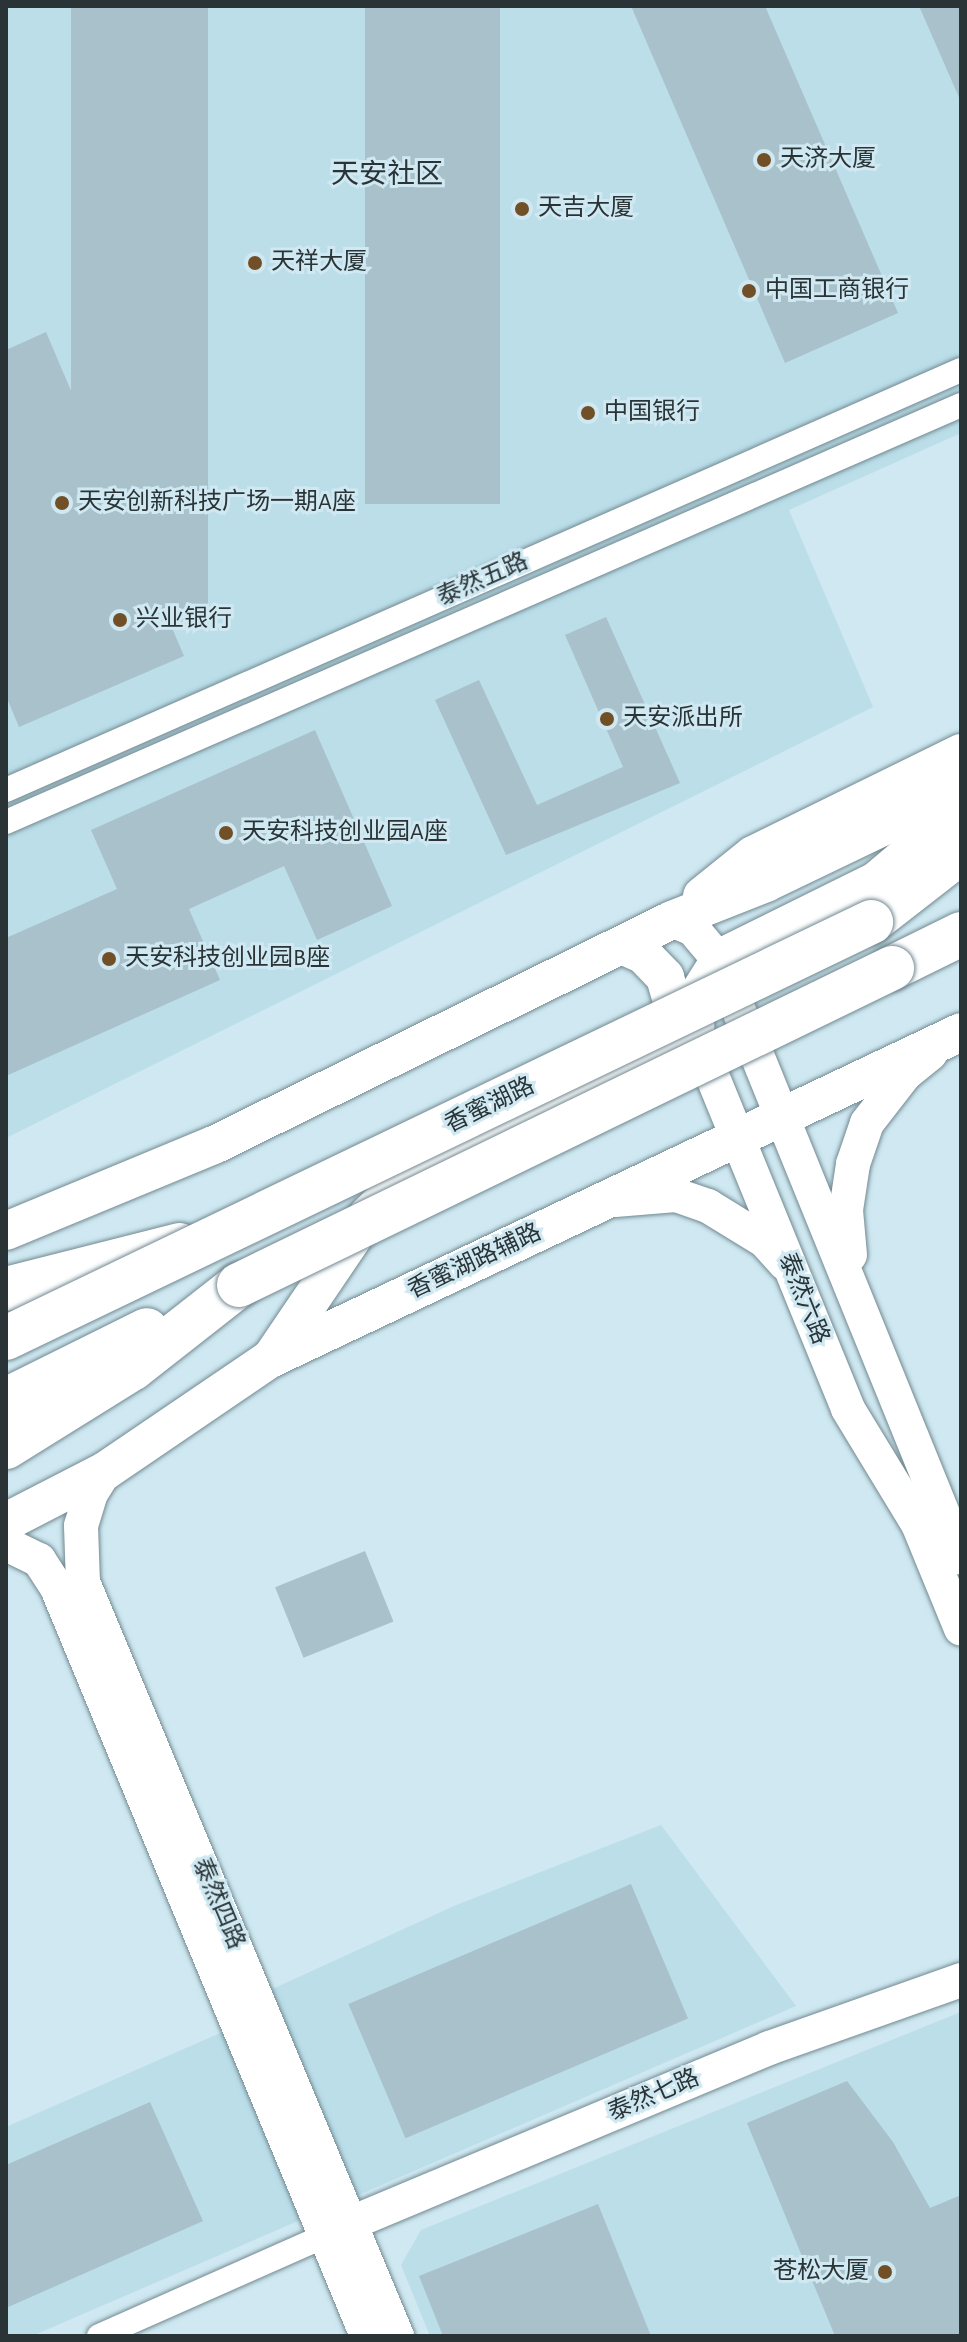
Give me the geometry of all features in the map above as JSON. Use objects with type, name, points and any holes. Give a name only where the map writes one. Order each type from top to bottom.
[{"type":"highway","name":"香蜜湖路","points":[[6,1338],[871,922],[961,852]]},
{"type":"highway","points":[[871,922],[961,880]]},
{"type":"highway","points":[[6,1400],[961,934]]},
{"type":"highway","points":[[892,968],[961,957]]},
{"type":"highway","points":[[6,1289],[88,1264],[218,1237]]},
{"type":"highway","points":[[6,1447],[133,1368],[239,1285]]},
{"type":"main road","points":[[672,920],[753,855],[961,753]]},
{"type":"main road","points":[[6,1231],[214,1145],[672,920],[766,883],[961,789]]},
{"type":"main road","points":[[718,959],[876,881],[935,831],[961,818]]},
{"type":"main road","points":[[270,1359],[368,1215],[402,1182],[459,1146],[632,1063],[664,1039],[673,1005],[665,977],[644,955],[622,945]]},
{"type":"main road","name":"香蜜湖路辅路","points":[[6,1522],[105,1471],[270,1359],[957,1034]]},
{"type":"street","name":"泰然五路","points":[[6,790],[961,370]]},
{"type":"street","name":"泰然五路","points":[[6,822],[961,405]]},
{"type":"street","name":"泰然六路","points":[[672,920],[693,929],[718,959],[961,1558]]},
{"type":"street","name":"泰然六路","points":[[718,959],[696,994],[694,1027],[848,1409],[918,1524],[961,1629]]},
{"type":"street","name":"泰然六路","points":[[860,1307],[846,1210],[853,1164],[867,1123],[905,1074],[957,1034]]},
{"type":"street","points":[[603,1202],[644,1194],[676,1195],[708,1206],[765,1241],[791,1269]]},
{"type":"street","name":"泰然四路","points":[[105,1471],[91,1493],[81,1526],[83,1582],[339,2229],[367,2336]]},
{"type":"street","name":"泰然四路","points":[[6,1544],[39,1560],[57,1588],[339,2229],[397,2336]]},
{"type":"street","name":"泰然七路","points":[[339,2229],[769,2048],[961,1980]]},
{"type":"street","points":[[99,2336],[339,2229]]},
{"type":"shaded area","points":[[6,6],[961,6],[961,433],[789,510],[873,707],[6,1138]]},
{"type":"shaded area","points":[[661,1825],[796,2006],[32,2336],[6,2336],[6,2127],[275,2009],[268,1991],[454,1906]]},
{"type":"shaded area","points":[[961,2012],[961,2336],[430,2336],[401,2265],[421,2230]]},
{"type":"building","points":[[71,6],[208,6],[208,625],[71,625]]},
{"type":"building","points":[[365,6],[500,6],[500,504],[365,504]]},
{"type":"building","name":"天济大厦","points":[[631,6],[765,6],[898,313],[785,363]]},
{"type":"building","points":[[919,6],[961,6],[961,102]]},
{"type":"building","name":"天安创新科技广场一期A座","points":[[46,332],[184,656],[19,727],[6,696],[6,350]]},
{"type":"building","points":[[606,617],[680,783],[506,855],[435,700],[479,680],[537,805],[623,767],[565,635]]},
{"type":"building","points":[[315,730],[392,906],[317,940],[284,866],[189,909],[220,980],[6,1076],[6,938],[117,889],[91,830]]},
{"type":"building","points":[[365,1551],[393,1621],[304,1658],[275,1587]]},
{"type":"building","points":[[631,1884],[688,2018],[405,2138],[348,2004]]},
{"type":"building","name":"苍松大厦","points":[[847,2081],[893,2142],[930,2208],[961,2195],[961,2336],[835,2336],[747,2123]]},
{"type":"building","points":[[150,2102],[203,2221],[6,2308],[6,2165]]},
{"type":"building","points":[[598,2204],[651,2336],[443,2336],[419,2276]]},
{"type":"place","name":"天济大厦","points":[[764,160]]},
{"type":"place","name":"天吉大厦","points":[[522,209]]},
{"type":"place","name":"天祥大厦","points":[[255,263]]},
{"type":"place","name":"中国工商银行","points":[[749,291]]},
{"type":"place","name":"中国银行","points":[[588,413]]},
{"type":"place","name":"天安创新科技广场一期A座","points":[[62,503]]},
{"type":"place","name":"兴业银行","points":[[120,620]]},
{"type":"place","name":"天安派出所","points":[[607,719]]},
{"type":"place","name":"天安科技创业园A座","points":[[226,833]]},
{"type":"place","name":"天安科技创业园B座","points":[[109,959]]},
{"type":"place","name":"苍松大厦","points":[[885,2272]]},
{"type":"district","name":"天安社区","points":[[387,175]]}]
